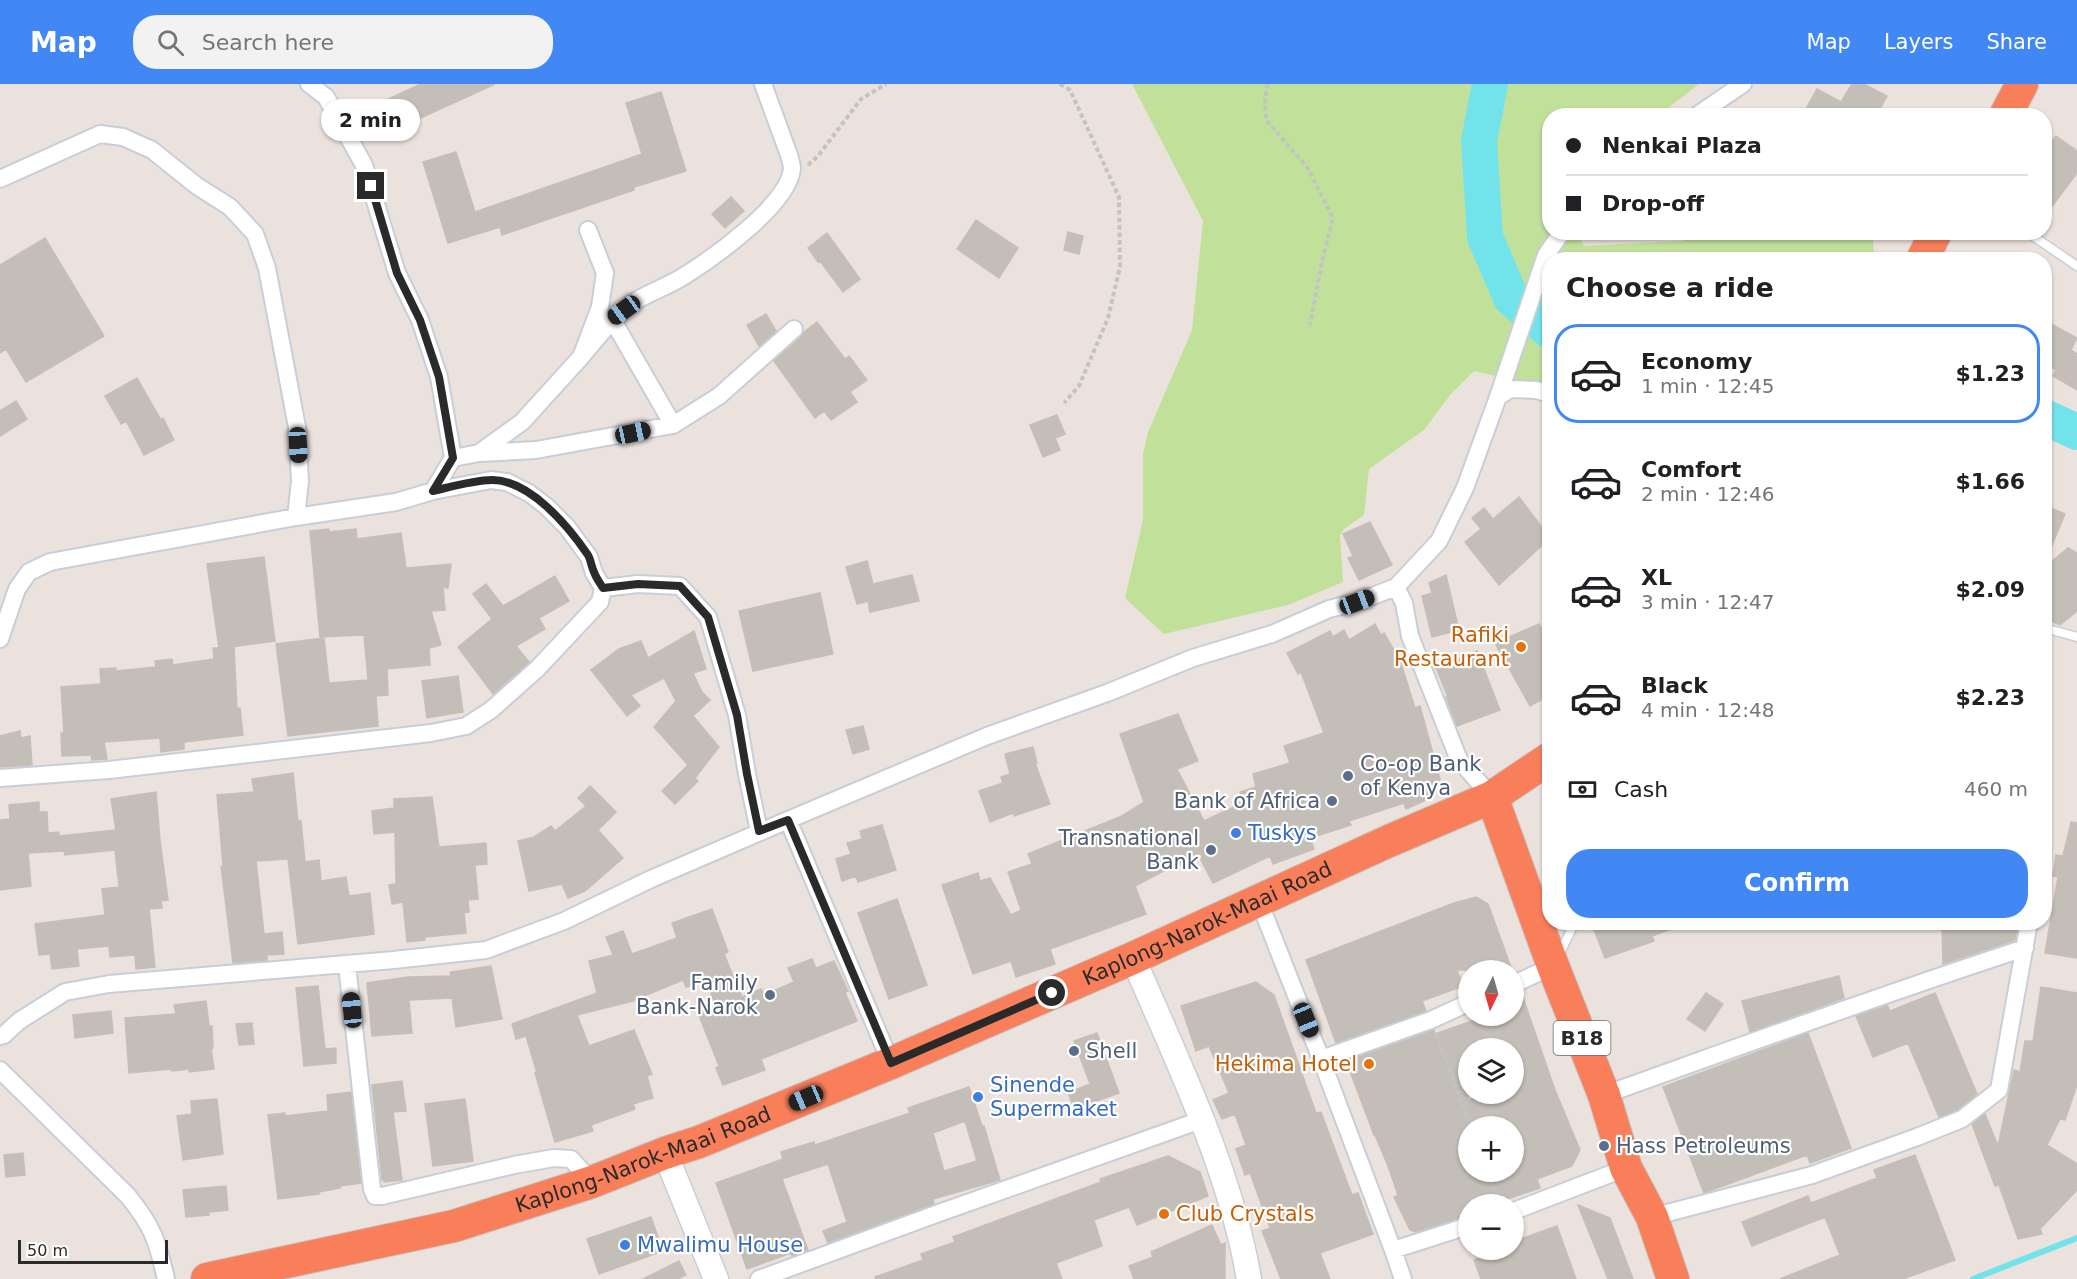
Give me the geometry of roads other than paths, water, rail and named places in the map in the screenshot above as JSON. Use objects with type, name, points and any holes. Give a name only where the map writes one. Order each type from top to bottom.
[{"type":"highway","points":[[2009,108],[2022,84]]},
{"type":"highway","name":"Kaplong-Narok-Maai Road","points":[[207,1279],[454,1226],[592,1182],[699,1142],[891,1063],[1259,902],[1389,841],[1492,797],[1542,763]]},
{"type":"highway","name":"B18","points":[[1492,797],[1553,966],[1604,1095],[1626,1168],[1652,1217],[1673,1279]]},
{"type":"street","points":[[309,84],[326,97],[364,165],[397,273],[420,320],[439,377],[453,458],[433,491]]},
{"type":"street","points":[[479,453],[522,422],[612,319],[635,302],[683,277],[738,238],[772,205],[788,180],[792,167],[763,84]]},
{"type":"street","points":[[1708,108],[1743,84]]},
{"type":"street","points":[[0,179],[100,134],[123,137],[152,150],[197,186],[230,207],[255,234],[267,268],[297,428],[300,481],[296,517]]},
{"type":"street","points":[[581,357],[600,307],[605,273],[588,230]]},
{"type":"street","points":[[0,1036],[65,992],[109,984],[469,952],[501,945],[564,921],[759,831],[987,736],[1107,693],[1193,658],[1272,634],[1329,609],[1357,602],[1396,587],[1439,541],[1465,488],[1542,267]]},
{"type":"street","points":[[612,319],[673,425]]},
{"type":"street","points":[[453,458],[479,453],[536,450],[673,425],[720,396],[794,329]]},
{"type":"street","points":[[1498,397],[1510,389],[1542,392]]},
{"type":"street","points":[[0,639],[17,589],[29,572],[50,562],[296,517],[396,502],[433,491],[491,480],[507,482],[529,493],[546,506],[567,527],[590,557],[594,573],[603,588],[600,602],[537,669],[491,710],[466,726],[431,733],[154,765],[0,778]]},
{"type":"street","points":[[603,588],[638,584],[680,586],[708,617],[737,715],[759,831]]},
{"type":"street","points":[[1396,587],[1404,603],[1410,636],[1459,760],[1492,797]]},
{"type":"street","points":[[788,820],[891,1063]]},
{"type":"street","points":[[1259,902],[1321,1059],[1402,1279]]},
{"type":"street","points":[[1652,1217],[1812,1175],[1962,1119],[1999,1090],[2028,930]]},
{"type":"street","points":[[1604,1095],[1915,984],[2025,948]]},
{"type":"street","points":[[1133,958],[1202,1120],[1241,1236],[1249,1279]]},
{"type":"street","points":[[347,964],[372,1189],[375,1196],[554,1158],[571,1159],[592,1182]]},
{"type":"street","points":[[1524,979],[1553,966]]},
{"type":"street","points":[[1321,1059],[1458,1008]]},
{"type":"street","points":[[0,1070],[128,1196],[146,1218],[157,1241],[166,1279]]},
{"type":"street","points":[[759,1279],[1202,1120]]},
{"type":"street","points":[[665,1153],[716,1279]]},
{"type":"street","points":[[1524,1206],[1626,1168]]},
{"type":"street","points":[[1393,1250],[1458,1229]]},
{"type":"lane","points":[[2039,240],[2077,266]]},
{"type":"lane","points":[[2052,630],[2077,637]]},
{"type":"lane","points":[[1553,966],[1571,930]]},
{"type":"waterway","points":[[1490,84],[1479,141],[1485,237],[1511,298],[1542,324]]},
{"type":"waterway","points":[[2052,421],[2077,432]]},
{"type":"waterway","points":[[1973,1279],[2077,1238]]},
{"type":"place","name":"Rafiki Restaurant","points":[[1521,647]]},
{"type":"place","name":"Co-op Bank of Kenya","points":[[1348,776]]},
{"type":"place","name":"Bank of Africa","points":[[1332,801]]},
{"type":"place","name":"Tuskys","points":[[1236,833]]},
{"type":"place","name":"Transnational Bank","points":[[1211,850]]},
{"type":"place","name":"Family Bank-Narok","points":[[770,995]]},
{"type":"place","name":"Shell","points":[[1074,1051]]},
{"type":"place","name":"Hekima Hotel","points":[[1369,1064]]},
{"type":"place","name":"Sinende Supermaket","points":[[978,1097]]},
{"type":"place","name":"Hass Petroleums","points":[[1604,1146]]},
{"type":"place","name":"Club Crystals","points":[[1164,1214]]},
{"type":"place","name":"Mwalimu House","points":[[625,1245]]}]
